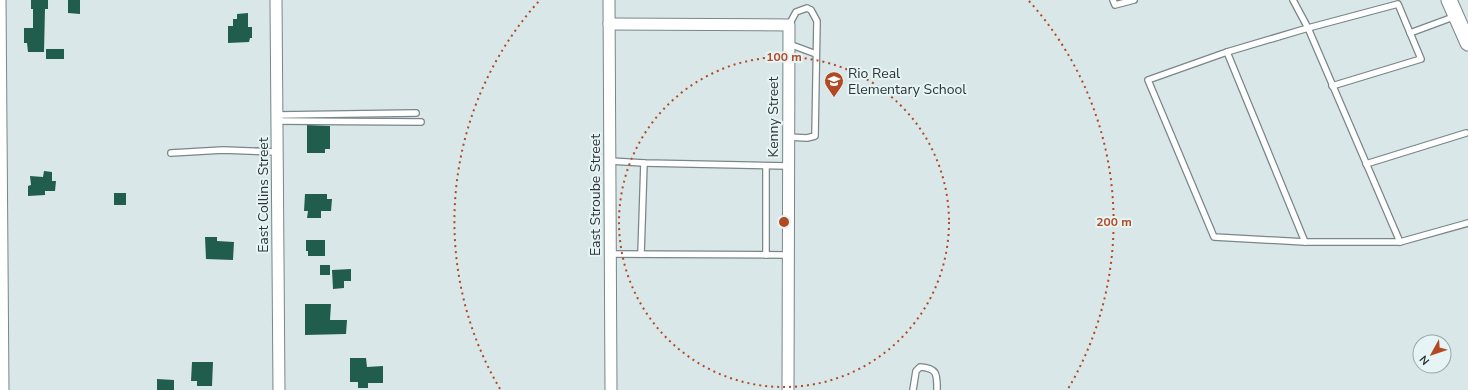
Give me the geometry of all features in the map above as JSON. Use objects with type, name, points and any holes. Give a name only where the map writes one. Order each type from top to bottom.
[{"type":"street","points":[[0,0],[3,390]]},
{"type":"street","name":"East Collins Street","points":[[276,0],[279,390]]},
{"type":"street","name":"East Stroube Street","points":[[609,0],[611,390]]},
{"type":"street","points":[[1449,0],[1468,43]]},
{"type":"street","points":[[609,24],[789,25]]},
{"type":"street","name":"Kenny Street","points":[[788,390],[789,25]]},
{"type":"lane","points":[[1113,0],[1115,5],[1134,0]]},
{"type":"lane","points":[[1293,0],[1308,28],[1400,242]]},
{"type":"lane","points":[[1332,86],[1421,59],[1398,4],[1308,28],[1227,52],[1148,80],[1214,238],[1305,242],[1400,242],[1468,222]]},
{"type":"lane","points":[[788,137],[807,138],[815,136],[817,21],[812,10],[807,8],[796,12],[789,25]]},
{"type":"lane","points":[[1410,33],[1456,16]]},
{"type":"lane","points":[[789,44],[816,54]]},
{"type":"lane","points":[[1227,52],[1305,242]]},
{"type":"lane","points":[[277,118],[416,113]]},
{"type":"lane","points":[[277,118],[422,122]]},
{"type":"lane","points":[[1366,164],[1466,133]]},
{"type":"lane","points":[[171,154],[223,150],[278,152]]},
{"type":"lane","points":[[610,161],[644,164],[788,166]]},
{"type":"lane","points":[[642,254],[644,164]]},
{"type":"lane","points":[[766,166],[766,255]]},
{"type":"lane","points":[[610,254],[788,255]]},
{"type":"lane","points":[[913,390],[916,372],[920,367],[929,368],[937,376],[937,390]]},
{"type":"building","points":[[31,0],[48,0],[48,9],[45,9],[44,52],[28,52],[27,43],[24,43],[24,28],[33,28],[33,9],[31,9]]},
{"type":"building","points":[[68,0],[80,0],[80,14],[68,13]]},
{"type":"building","points":[[248,13],[248,27],[252,27],[252,38],[250,38],[249,42],[228,43],[228,26],[233,26],[233,19],[237,19],[237,14]]},
{"type":"building","points":[[46,49],[64,49],[64,59],[46,59]]},
{"type":"building","points":[[307,125],[330,126],[330,149],[325,149],[325,153],[307,153]]},
{"type":"building","points":[[44,171],[52,172],[52,181],[56,181],[55,191],[45,191],[45,195],[28,196],[28,186],[31,185],[30,176],[43,177]]},
{"type":"building","points":[[114,193],[126,193],[126,205],[114,205]]},
{"type":"building","points":[[305,194],[327,194],[327,199],[332,199],[331,211],[321,211],[321,218],[307,218],[308,211],[304,211]]},
{"type":"building","points":[[205,237],[217,237],[217,241],[234,242],[233,260],[206,259]]},
{"type":"building","points":[[306,240],[325,240],[325,256],[308,256],[308,251],[306,251]]},
{"type":"building","points":[[320,265],[330,265],[330,275],[320,275]]},
{"type":"building","points":[[351,269],[351,281],[344,281],[344,288],[333,289],[332,270]]},
{"type":"building","points":[[305,304],[331,304],[330,320],[347,320],[346,334],[305,335]]},
{"type":"building","points":[[350,358],[366,358],[367,367],[383,366],[383,383],[368,383],[368,388],[358,388],[358,382],[350,382]]},
{"type":"building","points":[[192,362],[213,362],[212,386],[197,386],[197,381],[191,381]]},
{"type":"building","points":[[157,379],[174,380],[174,390],[157,390]]},
{"type":"place","name":"Rio Real Elementary School","points":[[834,98]]}]
